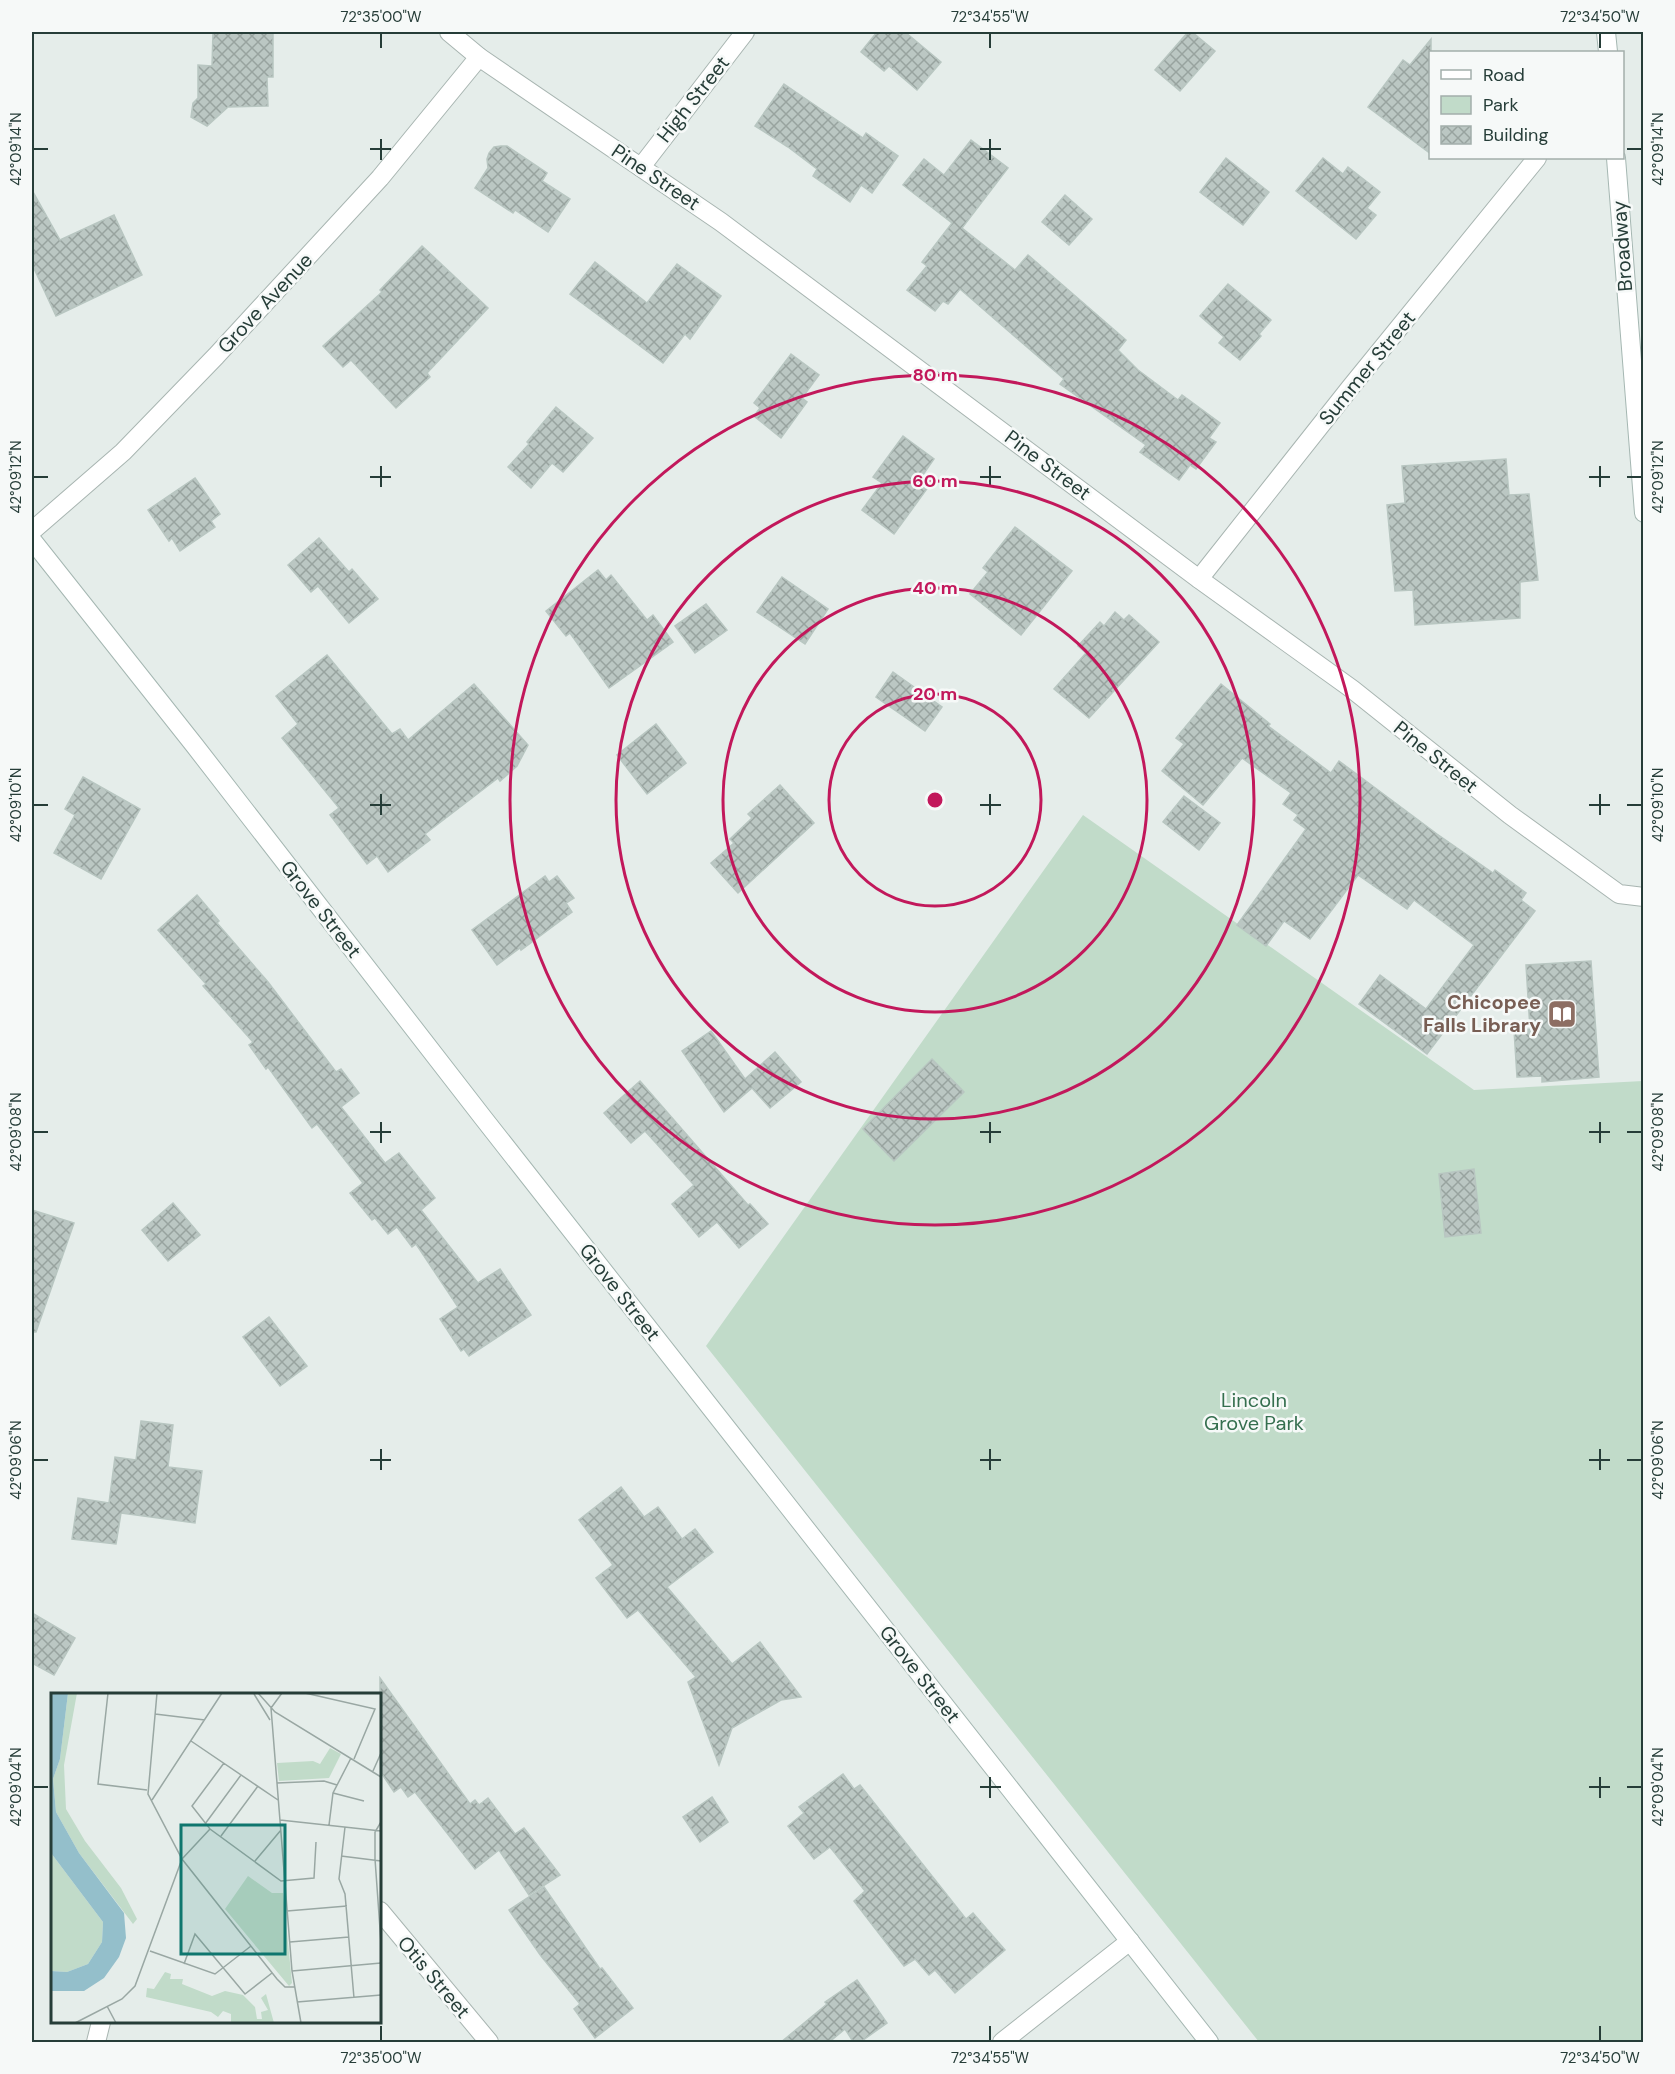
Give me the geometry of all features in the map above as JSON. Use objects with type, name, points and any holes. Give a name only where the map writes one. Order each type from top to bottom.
[{"type":"street","name":"Pine Street","points":[[449,32],[479,57],[741,236],[1199,579],[1352,689],[1509,815],[1600,881],[1619,894],[1644,897]]},
{"type":"street","name":"High Street","points":[[641,167],[745,32]]},
{"type":"street","points":[[1606,32],[1608,51]]},
{"type":"street","name":"Grove Avenue","points":[[32,531],[123,452],[216,356],[380,178],[479,57]]},
{"type":"street","name":"Summer Street","points":[[1199,579],[1350,388],[1536,159]]},
{"type":"street","name":"Broadway","points":[[1616,159],[1644,513]]},
{"type":"street","name":"Grove Street","points":[[32,540],[1209,2043]]},
{"type":"street","name":"Otis Street","points":[[381,1912],[489,2043]]},
{"type":"street","points":[[1002,2043],[1130,1941]]},
{"type":"street","points":[[96,2043],[101,2023]]},
{"type":"green space","name":"Lincoln Grove Park","points":[[1083,815],[1474,1090],[1643,1081],[1643,2042],[1259,2042],[706,1346]]},
{"type":"building","points":[[213,32],[273,32],[273,77],[267,77],[268,106],[228,107],[207,126],[191,117],[193,103],[198,98],[198,65],[212,66]]},
{"type":"building","points":[[877,32],[905,32],[941,62],[917,90],[889,66],[884,71],[861,52]]},
{"type":"building","points":[[1188,32],[1192,32],[1215,51],[1180,91],[1155,70]]},
{"type":"building","points":[[1431,39],[1429,153],[1368,107],[1403,60],[1410,65]]},
{"type":"building","points":[[784,84],[863,138],[866,133],[898,156],[872,193],[861,185],[850,202],[813,176],[817,169],[755,126]]},
{"type":"building","points":[[971,140],[1008,168],[962,228],[1015,270],[1028,255],[1126,340],[1118,350],[1138,370],[1178,400],[1182,395],[1220,423],[1209,438],[1216,442],[1196,469],[1190,465],[1179,480],[1140,452],[1146,445],[1060,384],[1064,379],[960,289],[948,304],[943,301],[935,311],[907,290],[927,266],[922,262],[952,223],[903,185],[924,159],[944,175]]},
{"type":"building","points":[[507,146],[547,173],[542,181],[570,199],[548,232],[515,210],[513,213],[475,188],[488,168],[489,153],[494,147]]},
{"type":"building","points":[[1226,158],[1269,192],[1243,225],[1200,192]]},
{"type":"building","points":[[1323,158],[1343,174],[1348,167],[1380,192],[1367,208],[1376,215],[1356,239],[1296,191]]},
{"type":"building","points":[[32,190],[60,240],[114,215],[142,275],[56,316],[32,264]]},
{"type":"building","points":[[1065,195],[1092,219],[1069,245],[1042,222]]},
{"type":"building","points":[[422,246],[488,308],[427,373],[430,377],[396,408],[351,360],[343,367],[323,346],[382,292],[380,290]]},
{"type":"building","points":[[595,262],[647,303],[677,264],[721,296],[690,339],[685,334],[663,363],[570,294]]},
{"type":"building","points":[[1228,284],[1271,320],[1259,334],[1261,336],[1240,360],[1219,343],[1224,337],[1200,316]]},
{"type":"building","points":[[791,354],[819,375],[802,398],[807,402],[781,438],[754,416],[760,408],[754,403]]},
{"type":"building","points":[[556,407],[593,438],[563,472],[552,463],[531,488],[508,467],[529,444],[527,442]]},
{"type":"building","points":[[903,436],[934,459],[920,479],[929,486],[894,534],[862,510],[882,483],[873,477]]},
{"type":"building","points":[[1506,459],[1509,495],[1529,494],[1538,580],[1520,582],[1520,618],[1415,625],[1413,590],[1395,591],[1387,505],[1405,503],[1402,466]]},
{"type":"building","points":[[195,478],[220,514],[211,521],[215,527],[180,551],[172,538],[169,541],[148,510]]},
{"type":"building","points":[[1015,527],[1072,571],[1021,635],[970,594],[988,572],[983,568]]},
{"type":"building","points":[[319,538],[349,572],[352,569],[378,599],[349,623],[318,586],[311,592],[288,565]]},
{"type":"building","points":[[598,570],[606,580],[611,575],[647,620],[653,615],[673,642],[609,688],[570,633],[566,636],[546,611]]},
{"type":"building","points":[[782,577],[828,609],[805,644],[757,612]]},
{"type":"building","points":[[706,604],[727,630],[695,653],[675,626]]},
{"type":"building","points":[[1115,612],[1124,620],[1129,615],[1159,642],[1089,718],[1054,689],[1086,653],[1078,646],[1100,622],[1104,626]]},
{"type":"building","points":[[327,655],[392,734],[400,729],[408,740],[474,684],[528,745],[517,766],[500,781],[498,778],[425,834],[430,840],[388,872],[377,856],[367,864],[330,815],[339,808],[282,738],[298,724],[276,696]]},
{"type":"building","points":[[893,672],[942,707],[925,731],[876,697]]},
{"type":"building","points":[[1221,684],[1270,724],[1268,726],[1331,773],[1339,761],[1437,834],[1493,873],[1495,870],[1526,893],[1521,900],[1535,911],[1427,1054],[1359,1004],[1380,975],[1426,1009],[1474,945],[1414,900],[1407,909],[1358,875],[1310,939],[1284,921],[1266,946],[1237,925],[1306,829],[1294,820],[1298,815],[1283,804],[1291,793],[1242,758],[1203,805],[1162,771],[1184,744],[1176,738]]},
{"type":"building","points":[[656,724],[686,763],[647,794],[617,755]]},
{"type":"building","points":[[83,777],[140,809],[101,879],[54,853],[75,815],[65,809]]},
{"type":"building","points":[[780,785],[814,823],[738,893],[711,863],[734,843],[730,839],[752,818],[748,814]]},
{"type":"building","points":[[1184,796],[1220,823],[1199,850],[1163,822]]},
{"type":"building","points":[[545,876],[549,882],[557,876],[574,898],[566,903],[572,912],[497,965],[472,930]]},
{"type":"building","points":[[197,895],[219,921],[217,923],[268,982],[336,1072],[341,1069],[359,1093],[341,1107],[385,1163],[399,1153],[435,1198],[421,1210],[478,1283],[500,1269],[531,1315],[469,1356],[464,1349],[461,1351],[440,1319],[458,1307],[416,1244],[412,1247],[397,1227],[388,1234],[375,1218],[372,1220],[350,1193],[363,1183],[317,1124],[312,1128],[268,1067],[266,1069],[249,1045],[253,1042],[203,986],[206,984],[158,930]]},
{"type":"building","points":[[1591,961],[1599,1077],[1542,1082],[1542,1076],[1517,1077],[1514,1030],[1530,1029],[1526,965]]},
{"type":"building","points":[[711,1031],[745,1079],[775,1052],[801,1082],[770,1108],[752,1088],[724,1112],[682,1051]]},
{"type":"building","points":[[932,1059],[964,1092],[894,1161],[863,1129]]},
{"type":"building","points":[[640,1081],[748,1205],[750,1204],[768,1224],[739,1248],[717,1222],[699,1237],[672,1204],[694,1185],[645,1131],[631,1143],[604,1113]]},
{"type":"building","points":[[1474,1169],[1481,1233],[1445,1237],[1439,1174]]},
{"type":"building","points":[[173,1203],[200,1235],[168,1261],[142,1230]]},
{"type":"building","points":[[32,1210],[74,1223],[36,1332],[32,1332]]},
{"type":"building","points":[[269,1317],[307,1366],[280,1386],[243,1337]]},
{"type":"building","points":[[141,1421],[173,1425],[168,1467],[202,1471],[195,1523],[121,1513],[116,1544],[72,1539],[78,1498],[109,1503],[115,1457],[136,1460]]},
{"type":"building","points":[[621,1487],[644,1517],[658,1507],[682,1539],[695,1529],[713,1552],[667,1587],[732,1664],[760,1642],[801,1697],[781,1700],[732,1728],[719,1765],[688,1682],[696,1677],[638,1610],[627,1618],[596,1578],[613,1565],[579,1520]]},
{"type":"building","points":[[32,1613],[75,1638],[54,1675],[32,1663]]},
{"type":"building","points":[[380,1678],[470,1804],[475,1800],[479,1805],[488,1798],[515,1834],[524,1828],[560,1875],[529,1895],[499,1850],[475,1869],[415,1792],[408,1797],[401,1787],[394,1792],[381,1772]]},
{"type":"building","points":[[843,1774],[854,1789],[860,1785],[966,1919],[973,1913],[1005,1950],[955,1993],[935,1970],[929,1975],[915,1959],[904,1966],[854,1901],[865,1891],[830,1847],[814,1859],[788,1826],[804,1813],[799,1807]]},
{"type":"building","points":[[712,1797],[728,1822],[700,1842],[683,1817]]},
{"type":"building","points":[[544,1887],[600,1969],[602,1968],[633,2008],[595,2038],[574,2009],[580,2004],[541,1956],[509,1910]]},
{"type":"building","points":[[857,1980],[887,2023],[859,2043],[854,2043],[845,2029],[828,2043],[780,2043],[827,2004],[825,2002]]},
{"type":"place","name":"Chicopee Falls Library","points":[[1562,1014]]}]
